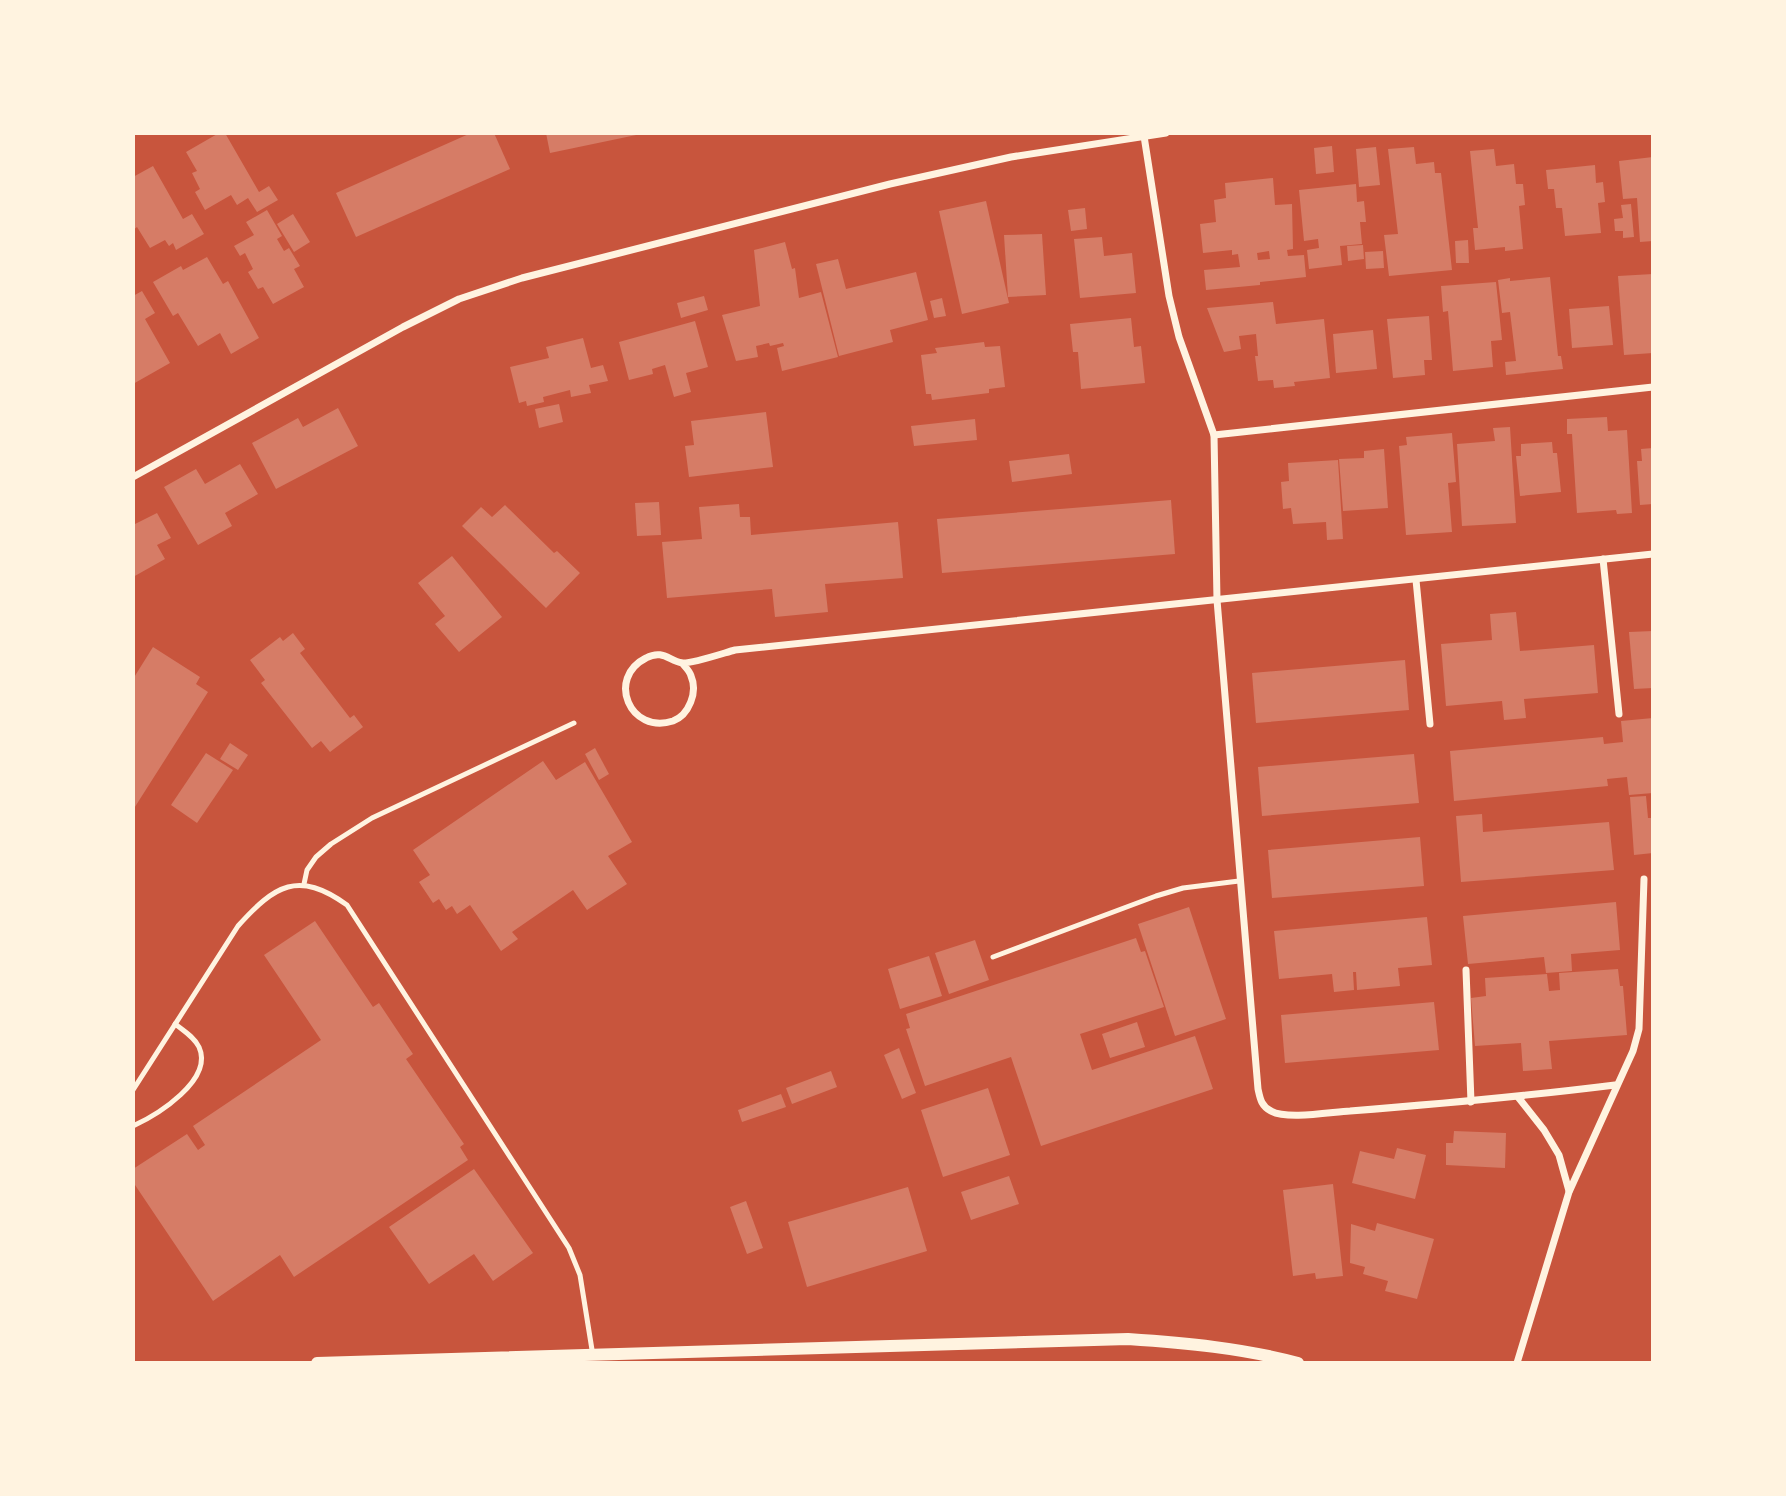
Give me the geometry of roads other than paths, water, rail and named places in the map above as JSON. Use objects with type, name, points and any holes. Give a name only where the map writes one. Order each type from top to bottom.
[{"type":"street","points":[[133,477],[403,327],[459,299],[522,278],[890,184],[1011,157],[1166,133]]},
{"type":"street","points":[[1144,136],[1169,296],[1179,337],[1214,435],[1217,600],[1239,881],[1258,1089],[1262,1104],[1272,1112],[1290,1114],[1471,1102],[1615,1085]]},
{"type":"street","points":[[1214,435],[1653,387]]},
{"type":"street","points":[[682,663],[692,676],[694,693],[688,709],[676,720],[660,724],[644,720],[631,710],[625,694],[626,678],[636,664],[650,656],[667,655],[682,663],[735,650],[1653,554]]},
{"type":"street","points":[[1603,559],[1619,714]]},
{"type":"street","points":[[1416,580],[1430,724]]},
{"type":"street","points":[[1517,1363],[1569,1192],[1615,1085],[1633,1051],[1639,1029],[1644,878]]},
{"type":"street","points":[[1466,970],[1471,1102]]},
{"type":"street","points":[[1518,1097],[1544,1130],[1559,1155],[1569,1192]]},
{"type":"street","points":[[317,1363],[1128,1339],[1199,1343],[1298,1363]]},
{"type":"lane","points":[[304,884],[307,870],[316,857],[372,818],[574,723]]},
{"type":"lane","points":[[993,957],[1156,896],[1183,888],[1239,881]]},
{"type":"lane","points":[[133,1090],[238,926],[258,904],[282,889],[304,884],[326,890],[347,905],[569,1248],[580,1275],[593,1356]]},
{"type":"lane","points":[[133,1126],[149,1119],[169,1104],[198,1074],[201,1051],[195,1040],[175,1024]]}]
